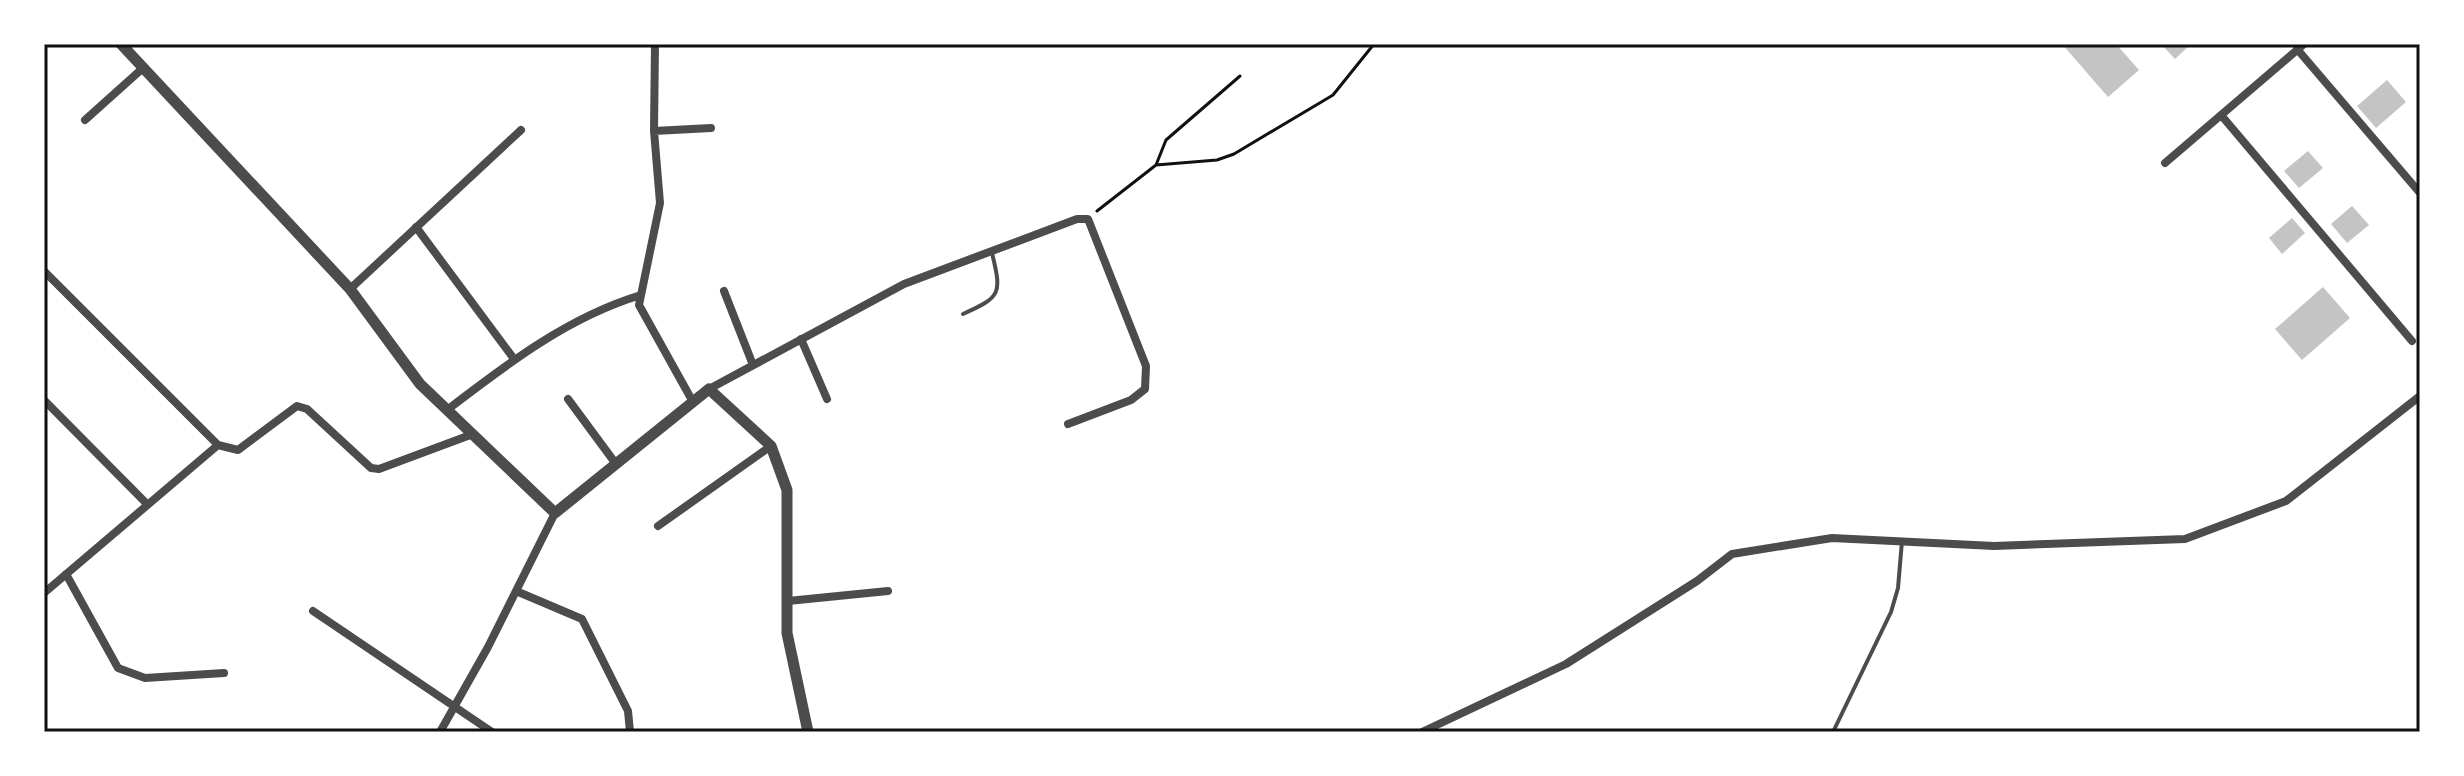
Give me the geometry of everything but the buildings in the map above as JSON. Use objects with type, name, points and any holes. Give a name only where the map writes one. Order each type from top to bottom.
[{"type":"street","points":[[121,44],[350,289],[420,384],[555,513]]},
{"type":"street","points":[[655,44],[654,131],[660,203],[639,305],[693,402]]},
{"type":"street","points":[[2165,163],[2300,47],[2420,193]]},
{"type":"street","points":[[85,120],[143,68]]},
{"type":"street","points":[[2221,115],[2412,341]]},
{"type":"street","points":[[654,131],[711,128]]},
{"type":"street","points":[[350,289],[521,130]]},
{"type":"street","points":[[440,732],[555,513],[709,389],[904,284],[1077,219],[1088,219],[1146,366],[1145,389],[1131,400],[1068,424]]},
{"type":"street","points":[[416,227],[514,359]]},
{"type":"street","points":[[44,271],[218,445],[238,450],[297,406],[307,409],[371,468],[379,469],[473,434]]},
{"type":"street","points":[[724,291],[753,365]]},
{"type":"street","points":[[447,410],[514,359],[602,307],[641,295]]},
{"type":"street","points":[[801,339],[827,399]]},
{"type":"street","points":[[709,389],[771,446],[787,490],[787,633],[808,732]]},
{"type":"street","points":[[1422,732],[1566,664],[1697,581],[1732,554],[1832,538],[1994,546],[2185,539],[2286,501],[2420,396]]},
{"type":"street","points":[[568,399],[616,464]]},
{"type":"street","points":[[44,400],[146,503]]},
{"type":"street","points":[[44,593],[146,503],[218,445]]},
{"type":"street","points":[[658,526],[771,446]]},
{"type":"street","points":[[66,574],[118,668],[145,678],[224,673]]},
{"type":"street","points":[[516,591],[582,619],[628,711],[630,732]]},
{"type":"street","points":[[788,601],[888,591]]},
{"type":"street","points":[[313,611],[456,704],[492,732]]},
{"type":"lane","points":[[963,314],[990,302],[997,294],[999,281],[992,253]]},
{"type":"lane","points":[[1833,732],[1891,612],[1898,588],[1902,541]]},
{"type":"path","points":[[1156,165],[1217,160],[1234,154],[1333,95],[1374,44]]},
{"type":"path","points":[[1088,219],[1156,165],[1166,140],[1240,76]]}]
